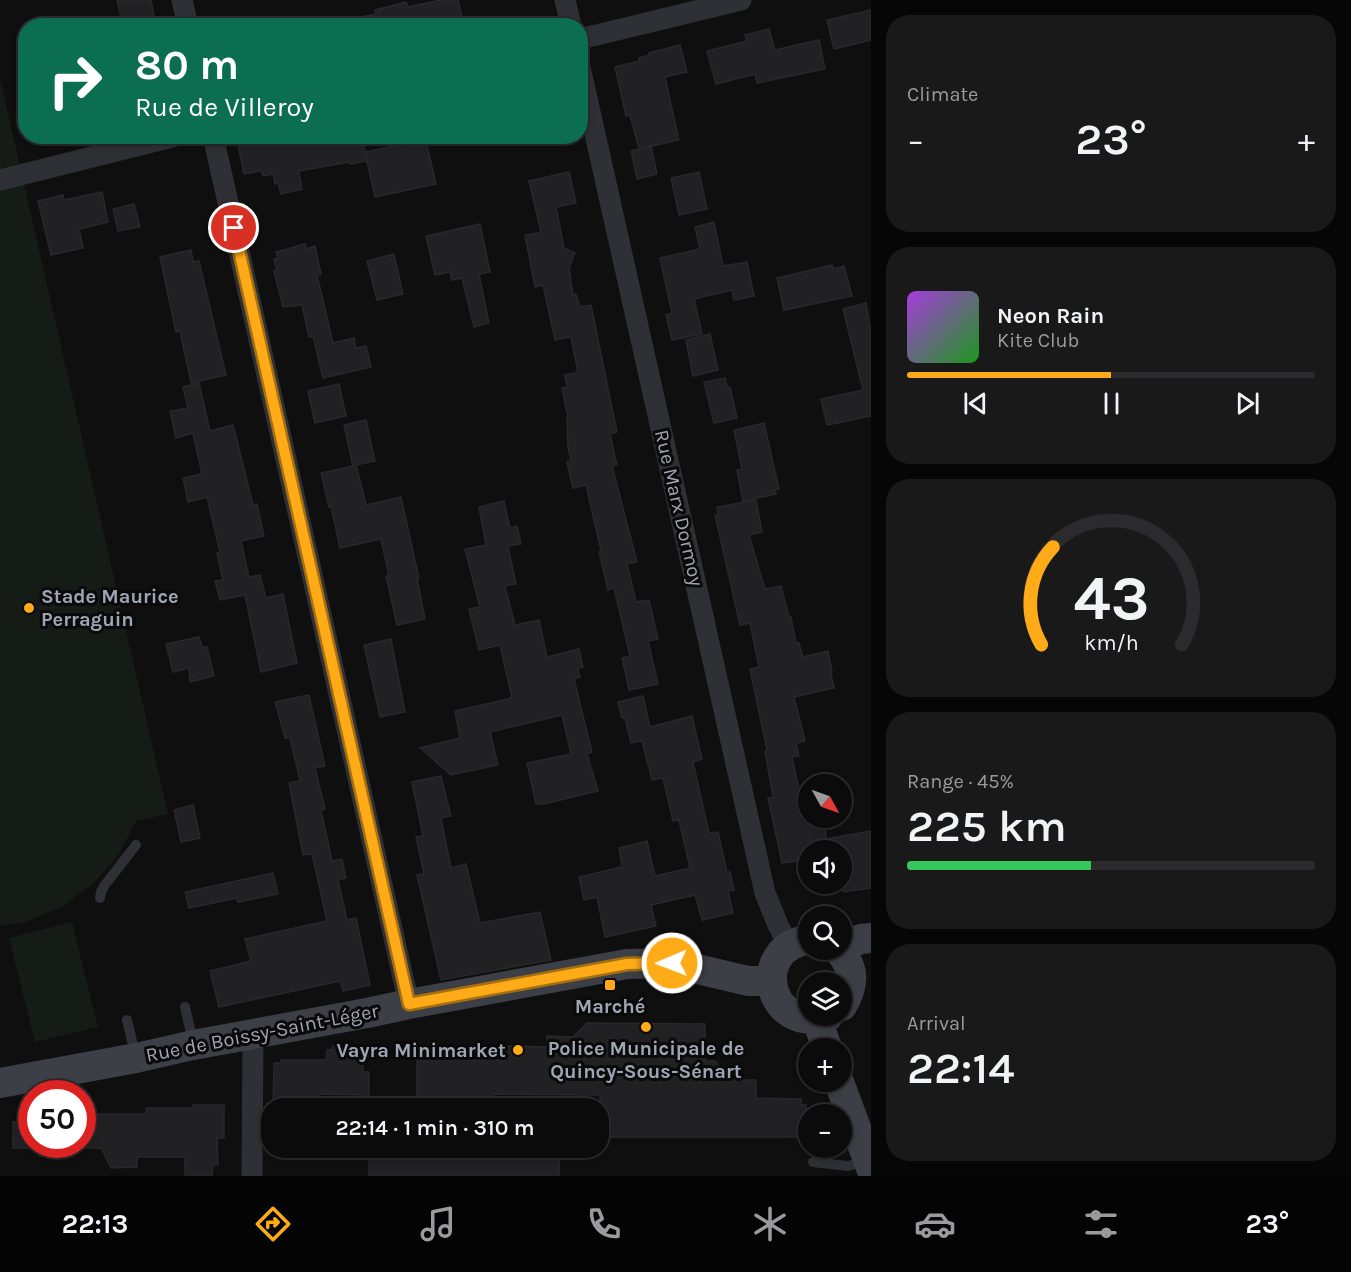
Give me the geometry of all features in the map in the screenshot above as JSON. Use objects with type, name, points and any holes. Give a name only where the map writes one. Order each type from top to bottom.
[{"type":"main road","points":[[852,942],[871,938]]},
{"type":"main road","points":[[798,944],[780,955],[773,967],[772,981],[774,994],[781,1005],[791,1014],[798,1016]]},
{"type":"main road","name":"Rue de Boissy-Saint-Léger","points":[[0,1083],[627,964],[672,963],[748,981],[772,981]]},
{"type":"main road","points":[[842,1092],[862,1165]]},
{"type":"street","points":[[182,0],[186,18]]},
{"type":"street","points":[[565,0],[569,18]]},
{"type":"street","points":[[588,37],[741,0]]},
{"type":"street","name":"Rue Marx Dormoy","points":[[588,103],[765,893],[778,926],[798,942]]},
{"type":"street","points":[[0,180],[144,144]]},
{"type":"street","points":[[215,144],[409,1004]]},
{"type":"street","points":[[252,1176],[253,1034]]},
{"type":"lane","points":[[100,898],[104,886],[136,845]]},
{"type":"lane","points":[[185,1007],[193,1045]]},
{"type":"lane","points":[[128,1020],[136,1058]]},
{"type":"lane","points":[[813,1162],[862,1165]]},
{"type":"lane","points":[[838,1176],[862,1165]]},
{"type":"shaded area","points":[[0,79],[168,814],[136,821],[119,854],[93,884],[61,907],[25,922],[0,926]]},
{"type":"shaded area","points":[[72,922],[98,1027],[35,1042],[9,938]]},
{"type":"building","points":[[117,0],[151,0],[154,18],[121,18]]},
{"type":"building","points":[[441,0],[458,0],[462,18],[360,18],[376,14],[375,10],[406,2],[408,7]]},
{"type":"building","points":[[871,10],[871,40],[834,49],[827,20]]},
{"type":"building","points":[[769,29],[775,50],[819,40],[825,69],[757,83],[755,74],[716,84],[707,51],[747,41],[745,35]]},
{"type":"building","points":[[680,45],[687,72],[665,77],[679,140],[639,149],[630,115],[626,116],[615,67],[639,61],[639,58],[649,53]]},
{"type":"building","points":[[271,144],[272,147],[285,144],[364,144],[367,161],[299,171],[302,189],[281,194],[278,183],[275,184],[273,174],[263,176],[261,171],[244,174],[238,145]]},
{"type":"building","points":[[404,144],[405,148],[427,145],[436,184],[375,197],[365,152]]},
{"type":"building","points":[[651,146],[657,174],[637,179],[631,151]]},
{"type":"building","points":[[569,172],[576,203],[556,207],[564,248],[575,253],[569,268],[573,295],[576,294],[580,307],[591,305],[617,432],[610,434],[617,465],[612,466],[637,562],[627,564],[636,602],[649,600],[658,639],[648,641],[658,684],[629,690],[622,658],[630,656],[614,588],[608,590],[586,485],[573,488],[567,462],[571,461],[568,447],[568,417],[562,388],[567,387],[565,375],[578,372],[571,337],[555,340],[543,285],[535,287],[525,235],[541,232],[529,181]]},
{"type":"building","points":[[699,172],[707,209],[679,215],[671,178]]},
{"type":"building","points":[[102,192],[108,222],[79,229],[83,248],[51,255],[38,201],[63,195],[64,200]]},
{"type":"building","points":[[134,204],[140,227],[118,231],[113,209]]},
{"type":"building","points":[[714,222],[723,266],[747,262],[754,296],[734,300],[732,290],[694,299],[702,334],[672,340],[666,315],[672,313],[660,258],[700,249],[695,227]]},
{"type":"building","points":[[480,224],[490,272],[479,274],[489,323],[474,327],[462,278],[452,280],[450,272],[435,275],[426,236]]},
{"type":"building","points":[[305,244],[307,249],[315,246],[321,274],[317,275],[333,343],[354,338],[356,348],[366,346],[371,367],[323,378],[313,336],[309,337],[302,305],[283,307],[274,271],[277,270],[274,259],[278,259],[276,252]]},
{"type":"building","points":[[191,250],[193,262],[199,261],[226,375],[191,383],[180,331],[176,332],[160,257]]},
{"type":"building","points":[[394,254],[403,294],[377,300],[367,261]]},
{"type":"building","points":[[832,265],[833,269],[844,266],[852,296],[784,310],[777,278]]},
{"type":"building","points":[[866,303],[871,332],[871,416],[827,425],[821,399],[863,390],[843,309]]},
{"type":"building","points":[[710,334],[718,370],[693,376],[686,340]]},
{"type":"building","points":[[725,378],[727,387],[730,387],[737,418],[714,423],[704,382]]},
{"type":"building","points":[[199,383],[210,431],[233,425],[253,505],[257,504],[264,536],[241,541],[249,577],[260,575],[266,598],[283,594],[297,663],[261,672],[245,595],[220,600],[215,581],[223,580],[217,553],[220,552],[207,497],[188,502],[183,478],[202,474],[193,433],[176,438],[170,411],[188,408],[183,387]]},
{"type":"building","points":[[339,384],[346,416],[315,423],[308,391]]},
{"type":"building","points":[[366,420],[375,461],[356,465],[366,505],[401,497],[419,578],[417,578],[425,619],[397,625],[386,576],[389,576],[381,539],[340,548],[321,473],[353,466],[344,425]]},
{"type":"building","points":[[764,423],[779,489],[775,490],[776,494],[743,501],[737,470],[742,469],[734,430]]},
{"type":"building","points":[[756,500],[762,532],[749,535],[765,589],[781,586],[796,643],[799,643],[803,657],[828,651],[834,688],[794,697],[805,741],[796,743],[799,756],[792,757],[798,785],[798,828],[825,828],[826,839],[871,831],[871,888],[852,891],[852,840],[798,840],[798,861],[782,863],[768,798],[773,797],[765,751],[767,750],[750,669],[759,667],[750,623],[740,625],[715,515],[718,515],[717,507]]},
{"type":"building","points":[[504,501],[510,528],[517,526],[521,544],[508,546],[516,584],[505,586],[515,625],[539,620],[547,657],[579,649],[583,667],[578,669],[580,677],[574,679],[592,752],[587,754],[598,791],[544,804],[536,804],[527,763],[571,754],[562,715],[490,732],[498,765],[451,775],[420,748],[460,738],[455,711],[512,698],[500,645],[479,650],[469,609],[480,607],[465,549],[486,545],[479,507]]},
{"type":"building","points":[[199,637],[202,647],[207,647],[214,676],[190,682],[189,668],[173,672],[166,644]]},
{"type":"building","points":[[391,639],[405,712],[380,717],[364,645]]},
{"type":"building","points":[[309,695],[325,766],[315,768],[325,809],[321,810],[332,861],[342,859],[346,878],[338,880],[347,920],[356,918],[370,985],[343,991],[340,981],[219,1007],[210,971],[251,961],[245,939],[327,921],[312,854],[303,855],[289,783],[300,781],[290,738],[285,738],[275,702]]},
{"type":"building","points":[[643,696],[650,727],[692,716],[702,759],[693,762],[709,833],[718,832],[727,872],[730,872],[734,890],[728,891],[733,913],[702,920],[695,895],[651,905],[656,926],[605,937],[597,897],[584,900],[579,877],[622,867],[619,848],[647,841],[655,876],[690,868],[679,820],[673,821],[663,778],[652,780],[642,741],[631,743],[625,718],[622,718],[618,702]]},
{"type":"building","points":[[441,776],[451,816],[441,818],[451,868],[466,864],[480,923],[540,912],[551,960],[441,980],[417,875],[424,874],[416,837],[423,836],[412,782]]},
{"type":"building","points":[[193,805],[200,838],[181,842],[174,810]]},
{"type":"building","points":[[273,873],[278,894],[238,902],[237,898],[189,908],[185,892]]},
{"type":"building","points":[[587,1023],[705,1024],[705,1061],[715,1061],[721,1068],[721,1080],[756,1080],[756,1098],[801,1099],[801,1104],[798,1104],[798,1137],[609,1137],[609,1098],[600,1098],[600,1095],[493,1094],[493,1098],[417,1098],[417,1060],[502,1060],[503,1046],[547,1047],[547,1036],[573,1037]]},
{"type":"building","points":[[333,1046],[355,1046],[355,1049],[362,1050],[363,1072],[369,1072],[369,1095],[318,1094],[318,1098],[273,1098],[274,1063],[280,1063],[281,1060],[326,1060],[327,1050],[332,1050]]},
{"type":"building","points":[[193,1105],[224,1105],[224,1138],[217,1138],[218,1165],[213,1165],[212,1176],[185,1176],[185,1157],[137,1157],[137,1167],[111,1168],[101,1148],[96,1148],[96,1114],[146,1114],[146,1108],[193,1108]]},
{"type":"building","points":[[13,1122],[18,1122],[18,1148],[13,1148]]},
{"type":"building","points":[[369,1158],[560,1158],[559,1176],[369,1176]]},
{"type":"place","name":"Stade Maurice Perraguin","points":[[29,608]]},
{"type":"place","name":"Marché","points":[[610,985]]},
{"type":"place","name":"Police Municipale de Quincy-Sous-Sénart","points":[[646,1027]]},
{"type":"place","name":"Vayra Minimarket","points":[[518,1050]]},
{"type":"route","points":[[234,228],[409,1004],[627,964],[672,963]]}]
